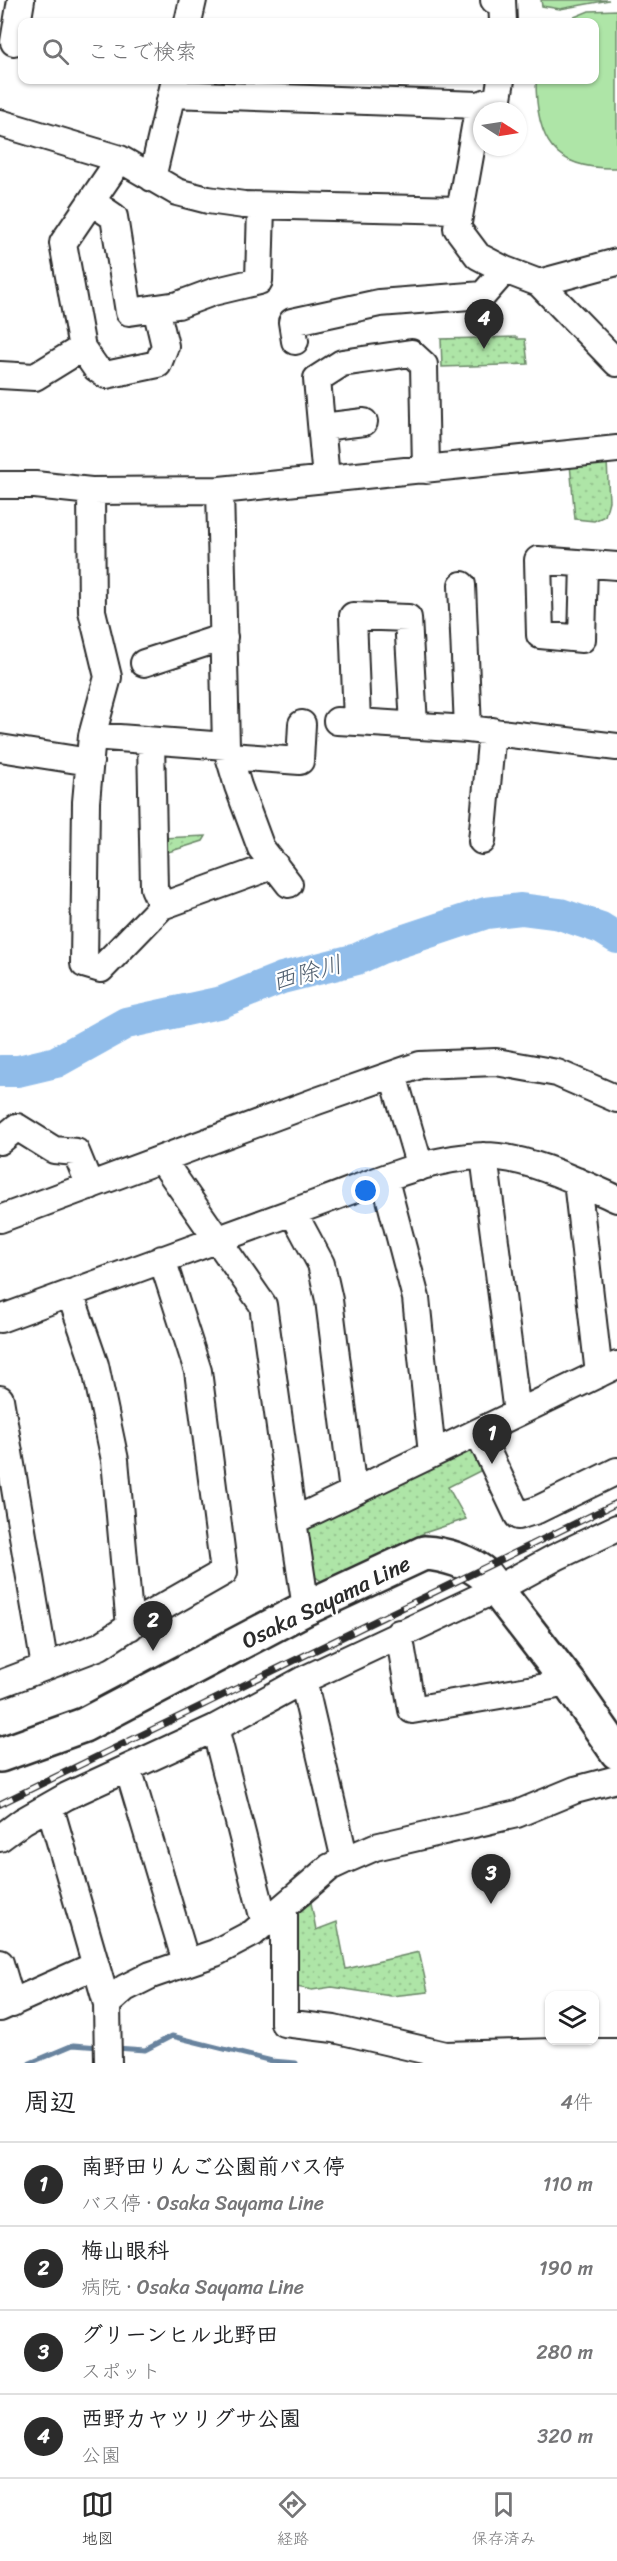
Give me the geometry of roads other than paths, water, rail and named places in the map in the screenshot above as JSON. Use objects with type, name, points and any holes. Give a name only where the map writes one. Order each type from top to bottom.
[{"type":"main road","name":"Osaka Sayama Line","points":[[0,1755],[84,1725],[306,1608],[424,1553],[440,1554],[480,1571],[497,1589],[569,1683],[617,1752]]},
{"type":"street","points":[[12,42],[21,0]]},
{"type":"street","points":[[189,18],[193,0]]},
{"type":"street","points":[[494,0],[502,0],[504,18]]},
{"type":"street","points":[[487,102],[498,98],[500,84]]},
{"type":"street","points":[[152,178],[173,87],[473,105]]},
{"type":"street","points":[[0,123],[120,159],[177,192],[208,200],[261,206],[460,210]]},
{"type":"street","points":[[473,138],[456,228],[478,256],[505,270],[539,283],[617,363]]},
{"type":"street","points":[[120,159],[63,243],[82,348],[96,368],[106,375],[159,364],[165,346],[156,308]]},
{"type":"street","points":[[92,202],[114,217],[129,312],[178,305],[213,292],[259,281],[261,206]]},
{"type":"street","points":[[539,283],[617,261]]},
{"type":"street","points":[[295,341],[292,322],[379,303],[483,294],[505,270]]},
{"type":"street","points":[[0,375],[35,377],[82,348]]},
{"type":"street","points":[[326,479],[317,379],[342,363],[411,354],[424,365],[426,470]]},
{"type":"street","points":[[321,427],[364,422]]},
{"type":"street","points":[[0,485],[35,485],[91,491],[220,490],[617,449]]},
{"type":"street","points":[[91,491],[92,611],[108,677],[92,736],[86,802],[84,964],[101,969],[162,906],[282,874],[261,848],[238,786],[228,751],[220,490]]},
{"type":"street","points":[[584,564],[617,566]]},
{"type":"street","points":[[462,585],[480,730],[482,841]]},
{"type":"street","points":[[414,725],[408,618],[353,616],[347,721],[480,730],[617,747]]},
{"type":"street","points":[[144,663],[224,637]]},
{"type":"street","points":[[92,736],[151,741],[300,761],[302,724]]},
{"type":"street","points":[[151,741],[154,888],[162,906]]},
{"type":"street","points":[[0,748],[90,762]]},
{"type":"street","points":[[0,1219],[420,1065],[496,1062],[557,1073],[617,1099]]},
{"type":"street","points":[[393,1075],[420,1167]]},
{"type":"street","points":[[0,1141],[17,1127],[54,1150],[76,1152],[90,1186]]},
{"type":"street","points":[[484,1156],[517,1413]]},
{"type":"street","points":[[0,1319],[216,1239],[435,1162],[484,1156],[521,1162],[577,1181],[617,1199]]},
{"type":"street","points":[[162,1160],[263,1305],[306,1608]]},
{"type":"street","points":[[386,1179],[416,1298],[432,1454]]},
{"type":"street","points":[[293,1521],[608,1370],[577,1181]]},
{"type":"street","points":[[292,1212],[321,1264],[329,1300],[353,1492]]},
{"type":"street","points":[[0,1684],[100,1646],[224,1572],[198,1371],[162,1260]]},
{"type":"street","points":[[70,1293],[95,1365],[115,1460],[130,1627]]},
{"type":"street","points":[[0,1399],[45,1667]]},
{"type":"street","points":[[478,1432],[518,1516],[537,1510],[617,1471]]},
{"type":"street","points":[[0,1838],[23,1821],[50,1807],[215,1728],[303,1680],[497,1589],[617,1528]]},
{"type":"street","points":[[399,1633],[412,1710],[569,1683]]},
{"type":"street","points":[[303,1680],[345,1860]]},
{"type":"street","points":[[215,1728],[275,1916],[284,2023],[334,2029],[445,2055],[554,2057],[617,2052]]},
{"type":"street","points":[[128,1768],[186,1962]]},
{"type":"street","points":[[107,2004],[125,1988],[151,1975],[215,1953],[275,1916],[330,1867],[345,1860],[375,1847],[517,1814],[575,1790],[617,1779]]},
{"type":"street","points":[[50,1807],[94,1966],[107,2004],[108,2063]]},
{"type":"street","points":[[0,1963],[6,2006],[94,1966]]},
{"type":"waterway","name":"西除川","points":[[0,1071],[18,1071],[56,1062],[126,1023],[222,1002],[282,978],[357,959],[381,948],[486,913],[521,909],[560,914],[601,928],[617,938]]},
{"type":"waterway","points":[[116,2048],[145,2050],[172,2036],[272,2061],[296,2063]]},
{"type":"waterway","points":[[30,2063],[73,2045],[100,2047]]},
{"type":"railway","points":[[0,1804],[617,1503]]},
{"type":"place","name":"西野カヤツリグサ公園","points":[[484,349]]},
{"type":"place","name":"南野田りんご公園前バス停","points":[[492,1464]]},
{"type":"place","name":"梅山眼科","points":[[153,1651]]},
{"type":"place","name":"グリーンヒル北野田","points":[[491,1904]]}]
